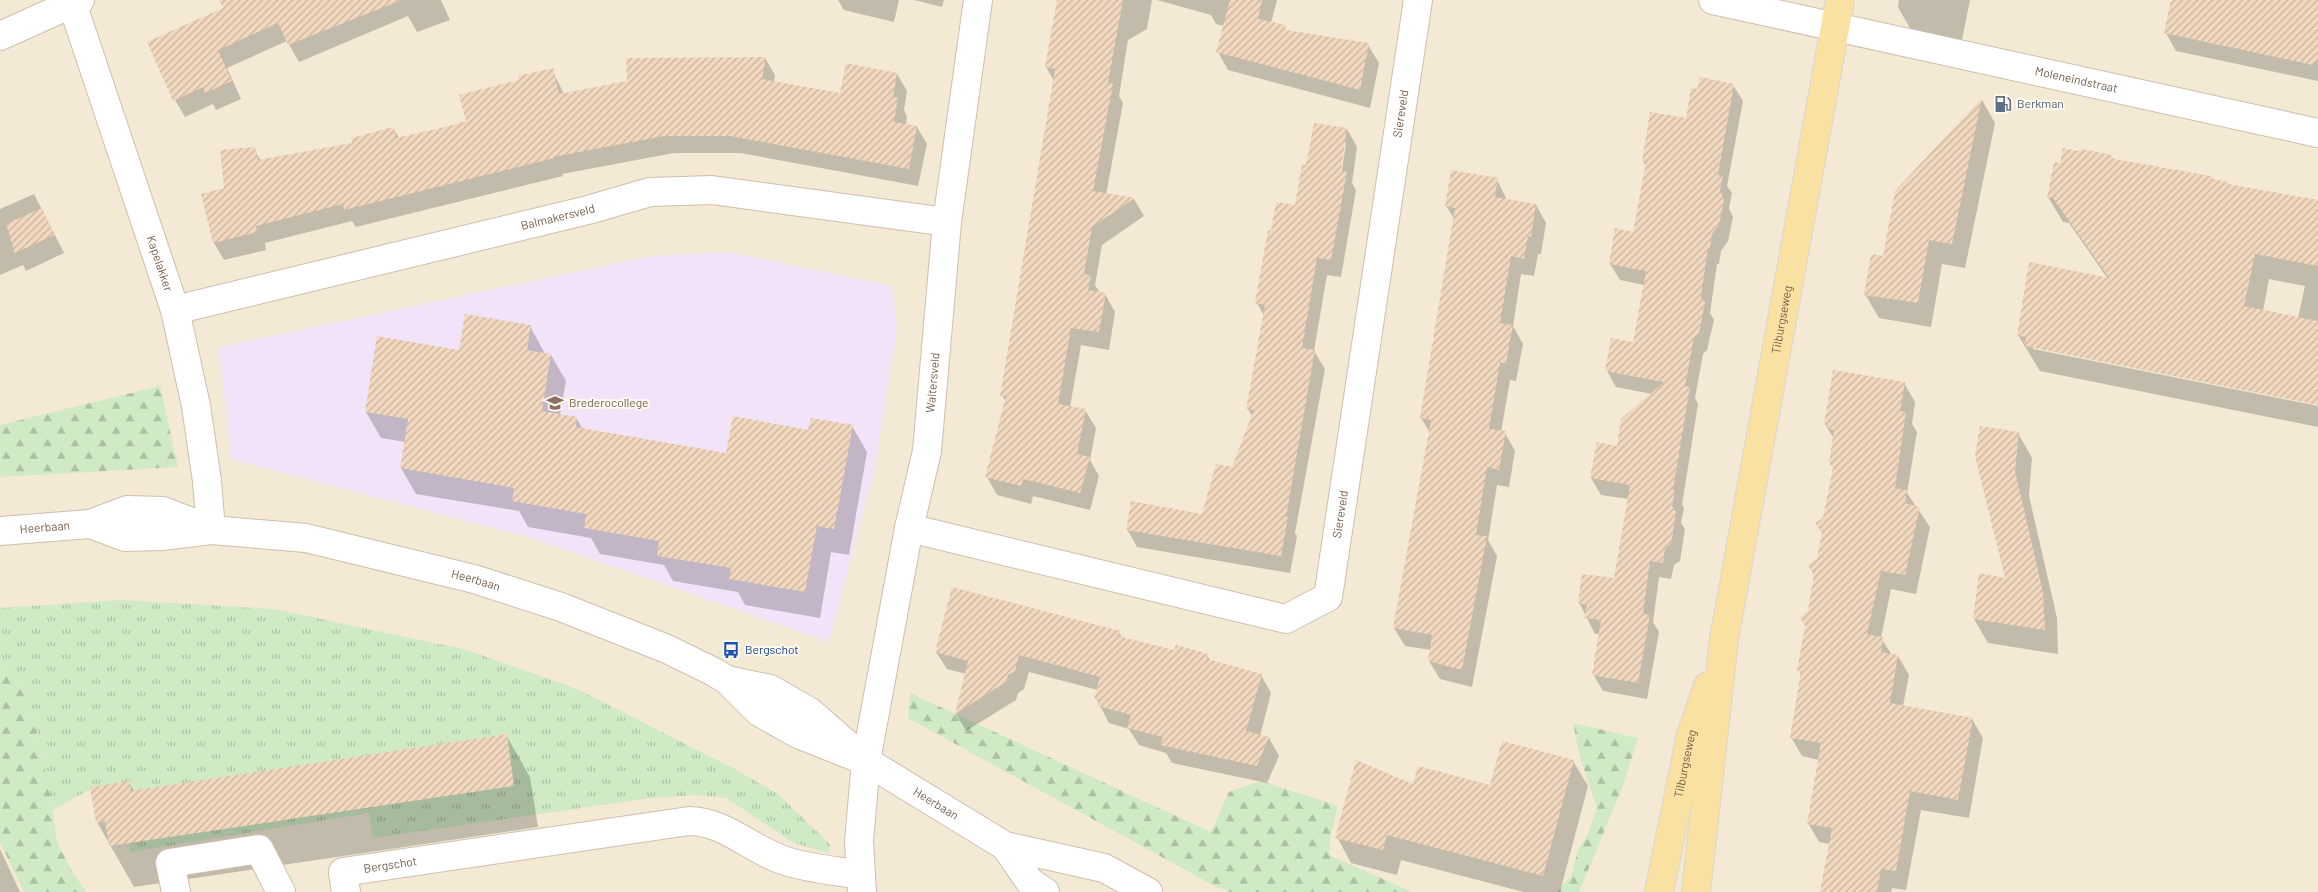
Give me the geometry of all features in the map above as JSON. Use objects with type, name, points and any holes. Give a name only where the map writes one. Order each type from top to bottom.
[{"type":"main road","name":"Tilburgseweg","points":[[1696,892],[1724,639],[1840,0]]},
{"type":"main road","name":"Tilburgseweg","points":[[1659,892],[1691,735],[1724,639]]},
{"type":"street","name":"Waltersveld","points":[[866,761],[909,528],[927,451],[947,222],[978,0]]},
{"type":"street","name":"Siereveld","points":[[909,528],[1286,620],[1328,598],[1418,0]]},
{"type":"street","name":"Moleneindstraat","points":[[1713,0],[2318,132]]},
{"type":"street","points":[[0,36],[75,1]]},
{"type":"street","name":"Kapelakker","points":[[75,1],[175,310],[196,406],[207,481],[211,530]]},
{"type":"street","name":"Balmakersveld","points":[[175,310],[588,210],[650,192],[712,190],[947,222]]},
{"type":"street","name":"Heerbaan","points":[[0,530],[90,524],[125,537],[162,536],[211,530],[306,538],[474,580],[570,610],[668,649],[727,680],[759,712],[798,734],[866,761],[1005,846],[1104,868],[1148,892]]},
{"type":"street","name":"Bergschot","points":[[346,892],[343,872],[689,821],[715,824],[755,848],[788,862],[862,884],[859,841],[866,761]]},
{"type":"street","name":"Heerbaan","points":[[1005,846],[1030,882],[1044,892]]},
{"type":"street","points":[[176,892],[170,863],[259,849],[281,892]]},
{"type":"shaded area","points":[[0,0],[2318,0],[2318,892],[0,892]]},
{"type":"shaded area","name":"Brederocollege","points":[[727,252],[892,286],[897,328],[875,467],[829,642],[535,539],[231,459],[219,347],[652,256]]},
{"type":"green space","points":[[160,386],[178,467],[0,477],[0,425]]},
{"type":"green space","points":[[123,600],[274,609],[467,650],[577,689],[733,768],[778,794],[831,845],[828,853],[792,842],[726,798],[695,795],[643,799],[373,838],[369,813],[130,852],[124,791],[85,792],[53,810],[38,737],[25,693],[0,660],[0,608]]},
{"type":"green space","points":[[0,660],[25,693],[38,737],[51,796],[57,842],[73,873],[86,892],[24,892],[0,842]]},
{"type":"green space","points":[[910,693],[1211,832],[1229,792],[1261,781],[1338,806],[1330,838],[1329,855],[1412,892],[1230,892],[1213,885],[908,718]]},
{"type":"green space","points":[[1573,723],[1638,738],[1624,783],[1579,892],[1557,892],[1571,876],[1578,850],[1588,834],[1597,808],[1580,757]]},
{"type":"building","points":[[219,0],[399,1],[288,45],[278,23],[218,50],[232,81],[205,93],[203,87],[173,101],[147,42],[223,8]]},
{"type":"building","points":[[1057,0],[1123,0],[1108,83],[1113,84],[1093,191],[1135,198],[1092,227],[1084,274],[1091,275],[1088,290],[1106,293],[1099,332],[1071,328],[1058,404],[1086,409],[1077,454],[1090,457],[1080,493],[1023,479],[1021,486],[985,477],[1006,396],[1000,396],[1055,69],[1045,67]]},
{"type":"building","points":[[1230,0],[1262,0],[1258,19],[1285,25],[1286,30],[1369,43],[1360,90],[1216,52]]},
{"type":"building","points":[[2171,0],[2318,0],[2318,61],[2315,61],[2313,65],[2164,33]]},
{"type":"building","points":[[766,57],[762,79],[840,93],[846,63],[897,73],[893,97],[898,98],[894,122],[917,126],[909,169],[730,136],[664,136],[553,157],[344,210],[343,204],[256,226],[257,232],[213,243],[201,194],[224,188],[220,150],[255,147],[258,160],[352,143],[351,138],[394,127],[396,138],[450,126],[466,121],[459,95],[519,80],[518,76],[553,68],[559,94],[627,81],[626,58]]},
{"type":"building","points":[[1700,77],[1734,84],[1718,175],[1723,176],[1720,190],[1724,200],[1719,225],[1712,234],[1710,248],[1708,248],[1701,297],[1705,302],[1699,334],[1694,337],[1685,386],[1690,387],[1673,490],[1675,491],[1672,506],[1676,512],[1671,544],[1665,549],[1663,563],[1650,561],[1643,614],[1650,615],[1638,683],[1592,675],[1601,620],[1584,618],[1587,605],[1578,603],[1582,574],[1614,578],[1630,485],[1590,478],[1597,442],[1617,446],[1621,419],[1664,382],[1605,371],[1611,338],[1633,342],[1646,271],[1609,264],[1615,228],[1633,232],[1646,162],[1642,161],[1650,112],[1686,118],[1691,88],[1697,89]]},
{"type":"building","points":[[1982,98],[1952,244],[1929,240],[1918,303],[1864,295],[1871,254],[1883,256],[1895,191]]},
{"type":"building","points":[[1314,123],[1347,128],[1341,171],[1347,172],[1331,260],[1317,258],[1302,348],[1315,350],[1281,556],[1126,530],[1131,501],[1202,514],[1216,464],[1232,467],[1254,410],[1246,409],[1265,305],[1255,303],[1268,230],[1271,231],[1276,202],[1295,205],[1302,164],[1306,165]]},
{"type":"building","points":[[2063,148],[2078,151],[2082,149],[2111,155],[2114,159],[2211,176],[2213,179],[2228,182],[2228,184],[2318,200],[2318,266],[2255,254],[2244,306],[2318,321],[2318,405],[2024,346],[2026,337],[2017,336],[2029,262],[2109,278],[2053,198],[2047,197],[2054,162],[2060,163]]},
{"type":"building","points":[[1451,170],[1498,178],[1495,197],[1536,204],[1531,237],[1528,236],[1524,259],[1511,256],[1500,323],[1513,325],[1506,364],[1500,362],[1489,429],[1506,431],[1499,470],[1487,467],[1476,535],[1487,536],[1462,670],[1428,661],[1432,635],[1393,628],[1431,420],[1420,418],[1455,208],[1445,206]]},
{"type":"building","points":[[42,208],[54,235],[15,253],[6,224]]},
{"type":"building","points":[[465,314],[531,325],[527,350],[551,354],[542,411],[577,417],[576,427],[726,453],[733,416],[808,430],[811,418],[853,425],[834,529],[817,526],[805,592],[729,579],[731,568],[657,556],[659,541],[584,528],[586,514],[512,501],[514,488],[400,468],[408,419],[365,412],[377,336],[459,350]]},
{"type":"building","points":[[1833,370],[1905,382],[1900,411],[1906,412],[1895,488],[1907,490],[1905,503],[1920,507],[1905,575],[1881,571],[1867,634],[1883,637],[1881,652],[1898,655],[1890,703],[1973,718],[1958,800],[1910,791],[1896,871],[1881,869],[1877,892],[1820,892],[1832,828],[1807,824],[1821,743],[1790,738],[1801,671],[1797,671],[1805,626],[1800,617],[1808,611],[1814,573],[1807,565],[1817,559],[1822,532],[1815,523],[1823,518],[1833,468],[1829,463],[1834,430],[1827,429],[1828,425],[1824,424]]},
{"type":"building","points":[[1980,426],[2019,432],[2015,471],[2043,592],[2045,630],[1973,619],[1979,573],[2005,578],[1975,456]]},
{"type":"building","points":[[952,587],[1120,631],[1118,636],[1174,650],[1176,645],[1208,654],[1207,659],[1262,674],[1246,731],[1269,737],[1257,766],[1160,745],[1163,737],[1127,728],[1131,715],[1098,706],[1100,700],[1094,698],[1100,677],[1019,655],[1015,671],[1008,675],[1006,682],[955,714],[968,661],[935,652]]},
{"type":"building","points":[[507,734],[514,786],[109,846],[105,821],[96,823],[90,787],[130,781],[131,791]]},
{"type":"building","points":[[1502,741],[1574,760],[1543,876],[1387,835],[1383,850],[1335,838],[1356,760],[1413,784],[1418,766],[1490,785]]},
{"type":"place","name":"Berkman","points":[[2003,104]]},
{"type":"place","name":"Brederocollege","points":[[555,403]]},
{"type":"place","name":"Bergschot","points":[[731,650]]}]
